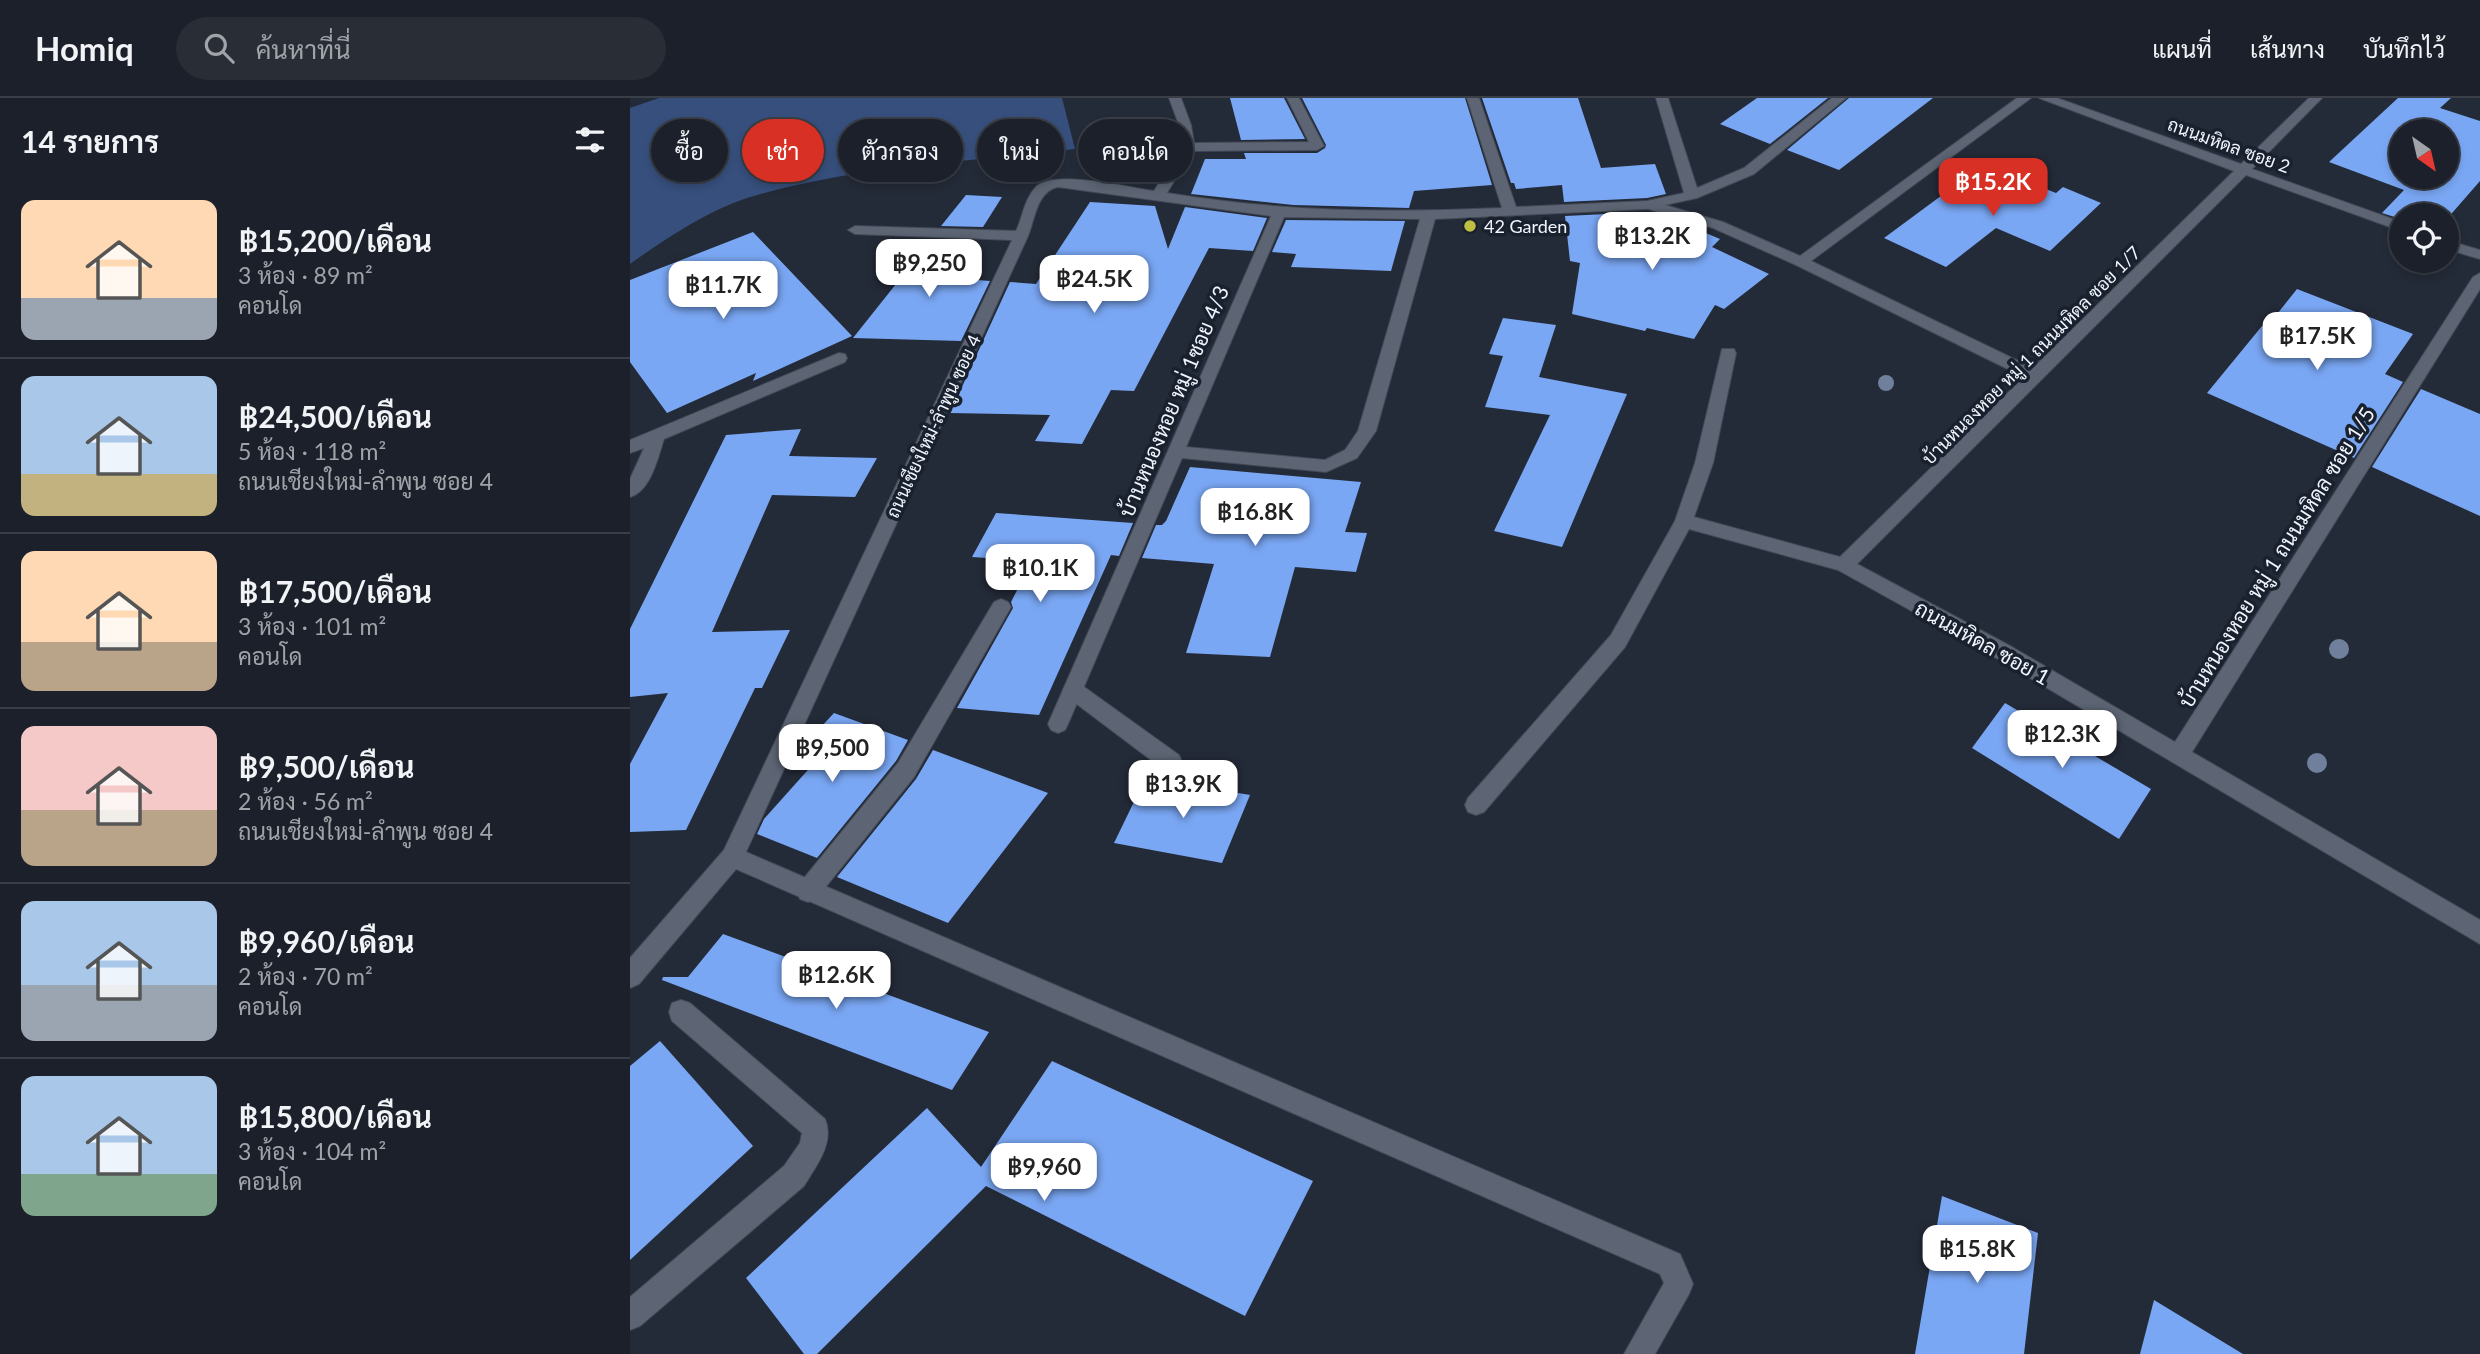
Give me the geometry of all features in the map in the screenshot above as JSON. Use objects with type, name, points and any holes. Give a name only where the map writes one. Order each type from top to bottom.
[{"type":"street","points":[[1175,98],[1183,119]]},
{"type":"street","points":[[1193,147],[1317,146],[1293,98]]},
{"type":"street","points":[[1474,98],[1510,211]]},
{"type":"street","points":[[1662,98],[1692,195]]},
{"type":"street","name":"ถนนเชียงใหม่-ลำพูน ซอย 4","points":[[630,975],[732,857],[1039,193],[1050,184],[1158,195],[1279,213],[1370,216],[1647,205],[1692,195],[1749,170],[1840,98]]},
{"type":"street","points":[[1801,262],[2025,98]]},
{"type":"street","name":"ถนนมหิดล ซอย 2","points":[[2045,98],[2389,223]]},
{"type":"street","name":"บ้านหนองหอย หมู่ 1 ถนนมหิดล ซอย 1/7","points":[[1844,565],[2037,377],[2316,98]]},
{"type":"street","points":[[1158,195],[1166,182]]},
{"type":"street","points":[[1647,205],[1718,225],[1801,262],[2037,377]]},
{"type":"street","name":"บ้านหนองหอย หมู่ 1ซอย 4/3","points":[[1058,724],[1279,213]]},
{"type":"street","points":[[1176,452],[1326,466],[1346,460],[1357,451],[1367,431],[1429,214]]},
{"type":"street","points":[[855,230],[1021,236]]},
{"type":"street","points":[[2459,249],[2480,256]]},
{"type":"street","name":"บ้านหนองหอย หมู่ 1 ถนนมหิดล ซอย 1/5","points":[[2179,754],[2480,277]]},
{"type":"street","points":[[1476,805],[1618,641],[1684,521],[1704,463],[1728,353]]},
{"type":"street","points":[[630,447],[839,358]]},
{"type":"street","points":[[630,491],[642,478],[657,436]]},
{"type":"street","name":"ถนนมหิดล ซอย 1","points":[[1684,521],[1844,565],[2005,653],[2480,933]]},
{"type":"street","points":[[808,891],[906,770],[1001,607]]},
{"type":"street","points":[[1073,691],[1171,762]]},
{"type":"street","points":[[732,857],[1671,1264],[1679,1284],[1639,1354]]},
{"type":"street","points":[[630,1315],[794,1176],[812,1148],[816,1128],[681,1012]]},
{"type":"shaded area","points":[[659,98],[1062,98],[1075,149],[1064,150],[1064,119],[977,119],[977,159],[963,161],[963,119],[838,119],[838,177],[824,180],[824,119],[742,119],[742,182],[812,182],[732,203],[671,236],[630,264],[630,108]]},
{"type":"building","points":[[1230,98],[1284,98],[1305,139],[1241,140]]},
{"type":"building","points":[[1302,98],[1465,98],[1492,185],[1414,191],[1409,208],[1293,205],[1191,194],[1205,159],[1246,159],[1244,153],[1317,153],[1325,148],[1326,145]]},
{"type":"building","points":[[1482,98],[1578,98],[1601,168],[1655,164],[1666,194],[1647,198],[1564,202],[1562,185],[1516,189],[1514,183],[1511,183]]},
{"type":"building","points":[[1757,98],[1828,98],[1770,144],[1720,124]]},
{"type":"building","points":[[1849,98],[1933,98],[1839,170],[1787,150]]},
{"type":"building","points":[[2398,98],[2451,98],[2440,108],[2480,121],[2480,181],[2459,205],[2392,203],[2404,190],[2401,189],[2459,189],[2459,119],[2389,119],[2389,184],[2329,162]]},
{"type":"building","points":[[1995,169],[2056,193],[2063,187],[2101,203],[2050,251],[1996,228],[1946,267],[1884,238],[1949,190],[1963,196]]},
{"type":"building","points":[[966,195],[1002,197],[983,227],[941,226]]},
{"type":"building","points":[[1090,202],[1155,206],[1168,249],[1185,207],[1267,218],[1253,251],[1209,248],[1134,391],[1111,390],[1082,444],[1035,441],[1050,415],[950,413],[1010,282],[1036,284]]},
{"type":"building","points":[[2389,206],[2389,215],[2382,213]]},
{"type":"building","points":[[1648,212],[1720,239],[1712,247],[1769,274],[1724,309],[1715,305],[1694,339],[1572,314],[1580,263],[1570,261],[1565,216]]},
{"type":"building","points":[[1286,220],[1405,221],[1391,271],[1291,267],[1296,254],[1272,252]]},
{"type":"building","points":[[753,232],[852,336],[753,381],[756,373],[667,413],[630,362],[630,280]]},
{"type":"building","points":[[931,240],[974,241],[952,278],[990,281],[961,341],[853,338]]},
{"type":"building","points":[[2297,289],[2413,334],[2385,374],[2403,382],[2354,458],[2207,393],[2262,326],[2266,328]]},
{"type":"building","points":[[1503,318],[1556,325],[1539,377],[1627,394],[1562,547],[1494,531],[1550,415],[1485,407],[1503,356],[1489,354]]},
{"type":"building","points":[[2421,389],[2480,414],[2480,516],[2372,467]]},
{"type":"building","points":[[801,429],[789,456],[877,458],[855,497],[772,495],[712,632],[790,630],[762,688],[755,688],[686,830],[630,832],[630,764],[668,693],[630,697],[630,629],[726,435]]},
{"type":"building","points":[[1190,467],[1361,482],[1345,532],[1367,533],[1356,572],[1295,567],[1270,657],[1186,653],[1214,564],[1142,558],[1156,525],[1162,525],[1166,521]]},
{"type":"building","points":[[996,513],[1133,523],[1119,556],[1111,555],[1039,715],[957,708],[1013,608],[1011,602],[1032,561],[972,557]]},
{"type":"building","points":[[2005,703],[2151,789],[2119,839],[1972,748]]},
{"type":"building","points":[[834,713],[908,740],[896,761],[817,858],[757,834],[764,819],[815,762],[795,755]]},
{"type":"building","points":[[933,750],[1048,793],[948,923],[837,877],[916,779]]},
{"type":"building","points":[[1146,777],[1250,795],[1222,863],[1114,843]]},
{"type":"building","points":[[723,934],[989,1032],[952,1090],[662,980],[663,977],[688,977]]},
{"type":"building","points":[[660,1041],[753,1146],[630,1260],[630,1066]]},
{"type":"building","points":[[1052,1061],[1313,1181],[1245,1316],[986,1186],[817,1354],[804,1354],[746,1278],[927,1108],[981,1167]]},
{"type":"building","points":[[1942,1196],[2038,1233],[2024,1354],[1915,1354]]},
{"type":"building","points":[[2154,1300],[2243,1354],[2140,1354]]},
{"type":"place","name":"42 Garden","points":[[1470,226]]}]
